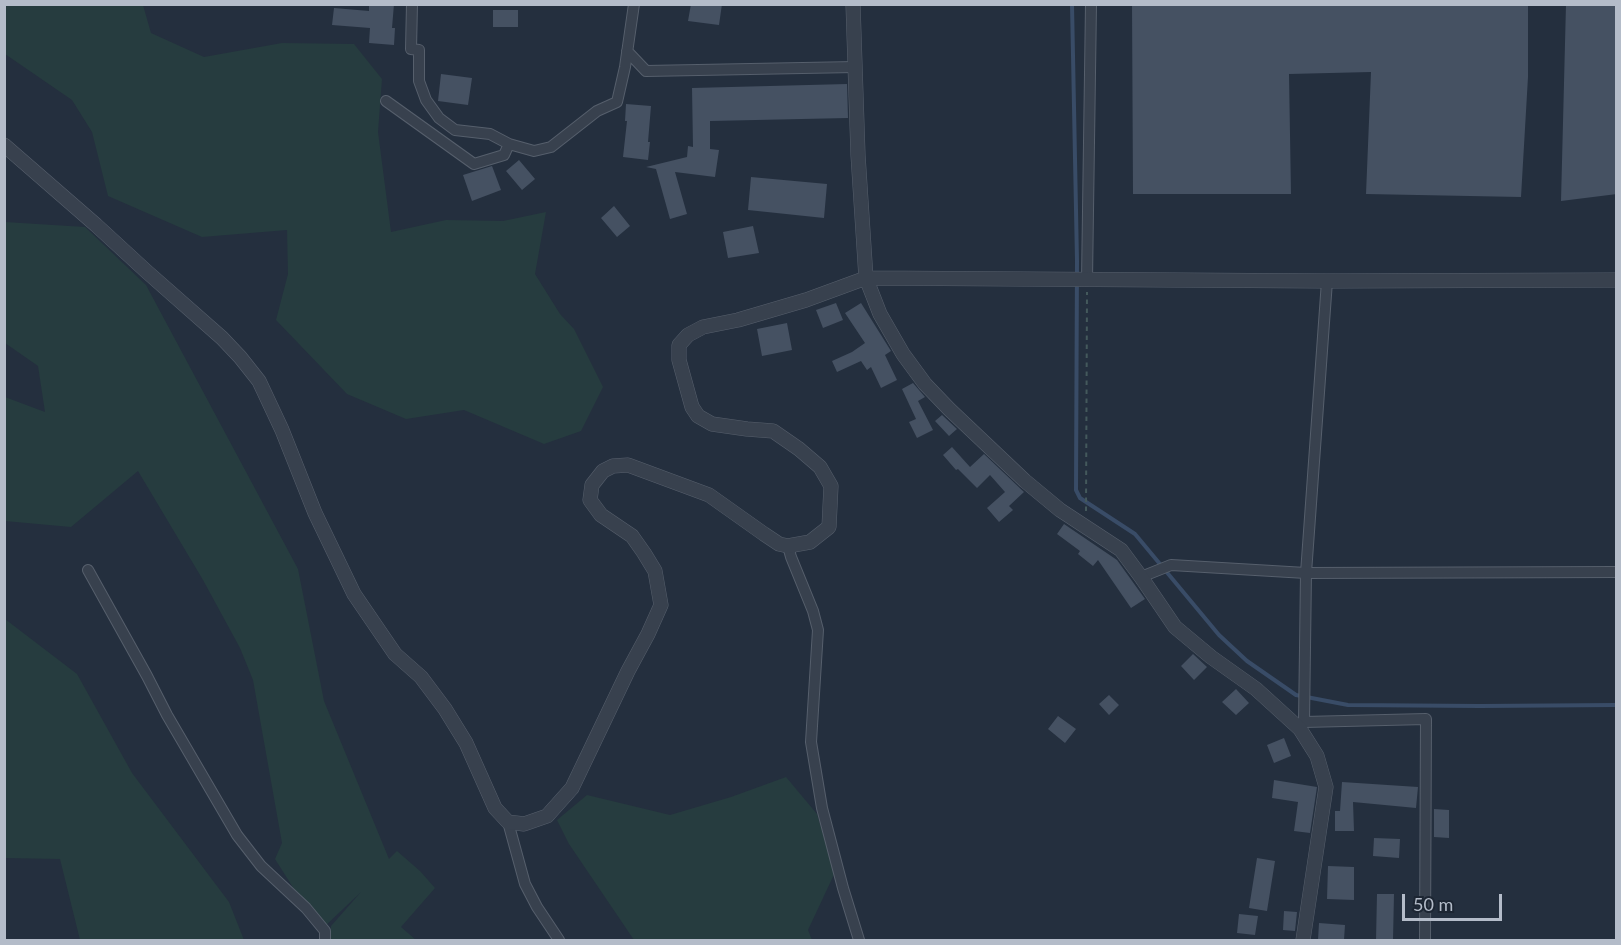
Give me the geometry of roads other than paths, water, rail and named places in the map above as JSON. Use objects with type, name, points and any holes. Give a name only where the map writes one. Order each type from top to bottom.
[{"type":"street","points":[[412,4],[411,49],[419,51],[419,81],[426,100],[439,118],[455,130],[490,134],[509,144],[534,151],[550,147],[597,111],[617,102],[634,4]]},
{"type":"street","points":[[853,4],[866,278],[880,314],[903,354],[925,384],[949,410],[1025,481],[1060,510],[1120,550],[1145,575],[1175,627],[1302,726],[1317,756],[1326,787],[1303,940]]},
{"type":"street","points":[[1087,280],[1091,4]]},
{"type":"street","points":[[627,51],[646,71],[855,67]]},
{"type":"street","points":[[386,101],[474,164],[504,155],[509,144]]},
{"type":"street","points":[[4,145],[222,338],[259,381],[282,430],[315,513],[354,594],[395,654],[421,677],[445,709],[466,743],[495,808],[508,822],[525,884],[559,940]]},
{"type":"street","points":[[508,822],[524,824],[548,816],[572,788],[661,605],[655,571],[644,553],[632,536],[601,515],[590,500],[592,485],[603,471],[613,466],[628,465],[709,495],[779,544],[789,546],[810,542],[829,527],[831,486],[820,467],[773,431],[712,424],[698,416],[692,407],[679,360],[679,345],[688,335],[703,327],[738,320],[806,300],[866,278],[1617,280]]},
{"type":"street","points":[[1302,726],[1305,688],[1306,573],[1327,281]]},
{"type":"street","points":[[789,546],[818,630],[811,742],[822,808],[859,940]]},
{"type":"street","points":[[1145,575],[1171,566],[1306,573],[1617,572]]},
{"type":"street","points":[[88,570],[167,715],[237,835],[261,866],[306,908],[323,928],[325,940]]},
{"type":"street","points":[[1302,726],[1426,719],[1425,940]]},
{"type":"waterway","points":[[1072,4],[1077,261],[1076,490],[1080,498],[1135,534],[1219,635],[1247,661],[1296,695],[1348,705],[1616,705]]}]
